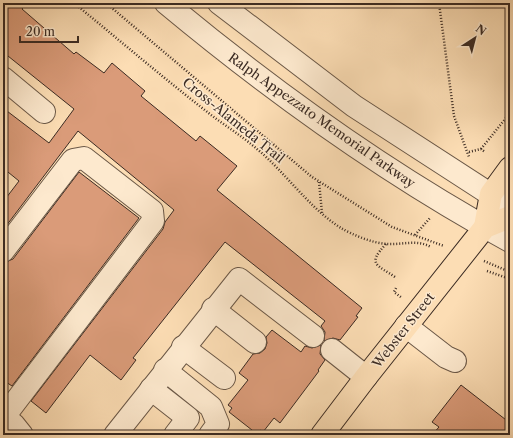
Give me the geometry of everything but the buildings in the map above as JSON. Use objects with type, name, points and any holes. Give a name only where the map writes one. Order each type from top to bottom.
[{"type":"main road","name":"Webster Street","points":[[485,228],[491,194],[510,168]]},
{"type":"main road","name":"Webster Street","points":[[322,435],[406,326],[485,228],[510,217]]},
{"type":"street","name":"Ralph Appezzato Memorial Parkway","points":[[166,3],[224,51],[323,124],[440,202],[510,241]]},
{"type":"street","points":[[218,3],[354,106],[510,207]]},
{"type":"street","points":[[3,78],[44,112]]},
{"type":"street","points":[[3,251],[73,160],[84,158],[152,211],[153,221],[3,417],[14,425],[22,435]]},
{"type":"street","points":[[115,435],[165,370],[239,279],[313,336]]},
{"type":"street","points":[[213,310],[255,342]]},
{"type":"street","points":[[406,326],[446,357],[455,362]]},
{"type":"street","points":[[184,347],[224,378]]},
{"type":"street","points":[[332,350],[366,377]]},
{"type":"street","points":[[165,370],[211,407],[218,424],[210,435]]},
{"type":"street","points":[[151,389],[188,418],[175,435]]},
{"type":"path","name":"Cross-Alameda Trail","points":[[74,3],[206,111],[255,147],[280,169],[322,214],[342,228],[366,238],[386,244],[411,243],[430,247],[426,250]]},
{"type":"path","name":"Cross-Alameda Trail","points":[[106,3],[319,181],[392,227],[433,242]]},
{"type":"path","points":[[439,3],[454,116],[469,152]]},
{"type":"path","points":[[481,150],[510,112]]},
{"type":"path","points":[[463,152],[481,150],[486,152]]},
{"type":"path","points":[[319,181],[322,214]]},
{"type":"path","points":[[415,236],[425,226]]},
{"type":"path","points":[[386,244],[376,256],[376,263],[380,269],[395,277]]},
{"type":"path","points":[[497,266],[510,272]]},
{"type":"path","points":[[487,270],[510,279]]},
{"type":"path","points":[[394,292],[396,288]]}]
